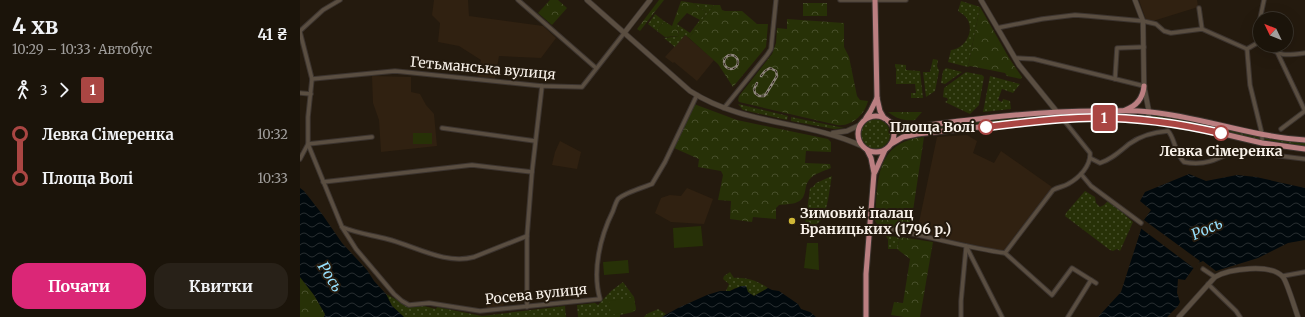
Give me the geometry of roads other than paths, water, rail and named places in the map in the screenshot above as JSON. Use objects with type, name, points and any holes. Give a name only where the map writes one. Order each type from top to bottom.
[{"type":"main road","points":[[875,0],[877,98],[880,111],[894,131],[891,144]]},
{"type":"main road","points":[[1121,111],[1134,106],[1139,102],[1142,97],[1144,86]]},
{"type":"main road","points":[[866,317],[866,274],[874,173],[872,158],[867,150],[862,146],[858,137],[860,125],[870,112],[877,98]]},
{"type":"main road","points":[[865,119],[876,116],[886,119],[894,125],[902,127],[1057,112],[1149,112],[1176,115],[1262,134],[1305,140]]},
{"type":"main road","points":[[867,150],[875,152],[885,149],[903,137],[917,134],[1062,118],[1121,118],[1148,120],[1200,128],[1262,143],[1305,149]]},
{"type":"main road","points":[[874,173],[885,149]]},
{"type":"street","points":[[300,158],[308,144],[308,117],[312,79],[300,32],[323,10],[340,0]]},
{"type":"street","points":[[518,0],[596,68]]},
{"type":"street","points":[[587,0],[690,91],[708,102],[762,120],[832,134],[862,146]]},
{"type":"street","points":[[625,32],[650,0]]},
{"type":"street","points":[[724,108],[771,49],[776,0]]},
{"type":"street","points":[[840,0],[906,0]]},
{"type":"street","points":[[981,0],[1015,58],[1090,153],[1090,158],[1081,174],[1068,184],[1057,187],[1053,190],[1006,253]]},
{"type":"street","points":[[1135,0],[1143,21],[1144,86],[1149,112],[1148,120]]},
{"type":"street","points":[[1261,12],[1264,0]]},
{"type":"street","points":[[1199,8],[1202,29]]},
{"type":"street","points":[[997,28],[1042,19],[1075,15],[1143,21],[1156,24],[1164,31],[1171,33],[1202,29],[1247,49]]},
{"type":"street","name":"Гетьманська вулиця","points":[[312,79],[395,71],[542,86],[582,87],[625,32]]},
{"type":"street","points":[[1247,49],[1253,46]]},
{"type":"street","points":[[1115,79],[1117,48],[1144,47]]},
{"type":"street","points":[[1247,49],[1250,85],[1262,134],[1262,143]]},
{"type":"street","points":[[1275,52],[1278,54],[1288,55],[1305,53]]},
{"type":"street","points":[[1278,54],[1305,111],[1281,129]]},
{"type":"street","points":[[1015,58],[1034,59],[1144,86]]},
{"type":"street","points":[[527,307],[527,236],[535,142],[542,86]]},
{"type":"street","points":[[300,93],[311,94]]},
{"type":"street","name":"Росева вулиця","points":[[308,144],[342,227],[356,249],[394,294],[409,305],[429,303],[480,311],[600,299],[598,293],[598,262],[604,235],[618,199],[632,191],[652,184],[665,162],[697,95]]},
{"type":"street","points":[[832,134],[860,125]]},
{"type":"street","points":[[442,128],[535,142]]},
{"type":"street","points":[[1090,158],[1100,163],[1107,161],[1133,142],[1156,132],[1168,131],[1171,134],[1173,145],[1184,162],[1195,164],[1206,163],[1234,151]]},
{"type":"street","points":[[308,144],[372,137]]},
{"type":"street","points":[[1272,155],[1305,159]]},
{"type":"street","points":[[323,182],[472,165],[532,172]]},
{"type":"street","points":[[1081,174],[1094,189],[1141,223]]},
{"type":"street","points":[[870,226],[1006,253],[1052,296],[1072,268],[1096,283]]},
{"type":"street","points":[[342,227],[385,238],[445,258],[456,259],[474,257],[527,236]]},
{"type":"street","points":[[961,317],[966,246]]},
{"type":"street","points":[[966,246],[1002,317]]},
{"type":"street","points":[[1179,317],[1215,277],[1230,272],[1262,268],[1273,270],[1283,276],[1298,317]]},
{"type":"street","points":[[1203,269],[1215,277]]},
{"type":"street","points":[[1283,276],[1305,272]]},
{"type":"street","points":[[1068,317],[1091,280]]},
{"type":"street","points":[[1208,284],[1236,311],[1240,317]]},
{"type":"water","name":"Рось","points":[[1189,174],[1206,181],[1237,175],[1256,177],[1305,188],[1305,240],[1288,243],[1258,258],[1216,271],[1203,261],[1200,262],[1195,266],[1185,280],[1178,279],[1177,293],[1180,302],[1167,317],[1098,317],[1121,292],[1144,220],[1151,210],[1140,201],[1145,192]]},
{"type":"water","name":"Рось","points":[[300,188],[322,214],[342,243],[367,270],[374,281],[386,294],[392,306],[404,317],[324,317],[325,314],[314,295],[300,277]]},
{"type":"water","points":[[741,286],[746,286],[748,292],[754,296],[768,288],[779,291],[798,304],[801,309],[810,312],[816,317],[662,317],[707,295],[720,291],[730,291]]},
{"type":"railway","points":[[728,55],[734,55],[738,59],[738,62],[738,65],[734,69],[728,69],[724,65],[724,59],[728,55]]},
{"type":"railway","points":[[757,83],[754,89],[755,93],[759,96],[764,96],[777,76],[776,71],[770,68],[761,76]]},
{"type":"place","name":"Площа Волі","points":[[986,127]]},
{"type":"place","name":"Левка Сімеренка","points":[[1221,133]]},
{"type":"place","name":"Зимовий палац Браницьких (1796 р.)","points":[[792,221]]}]
